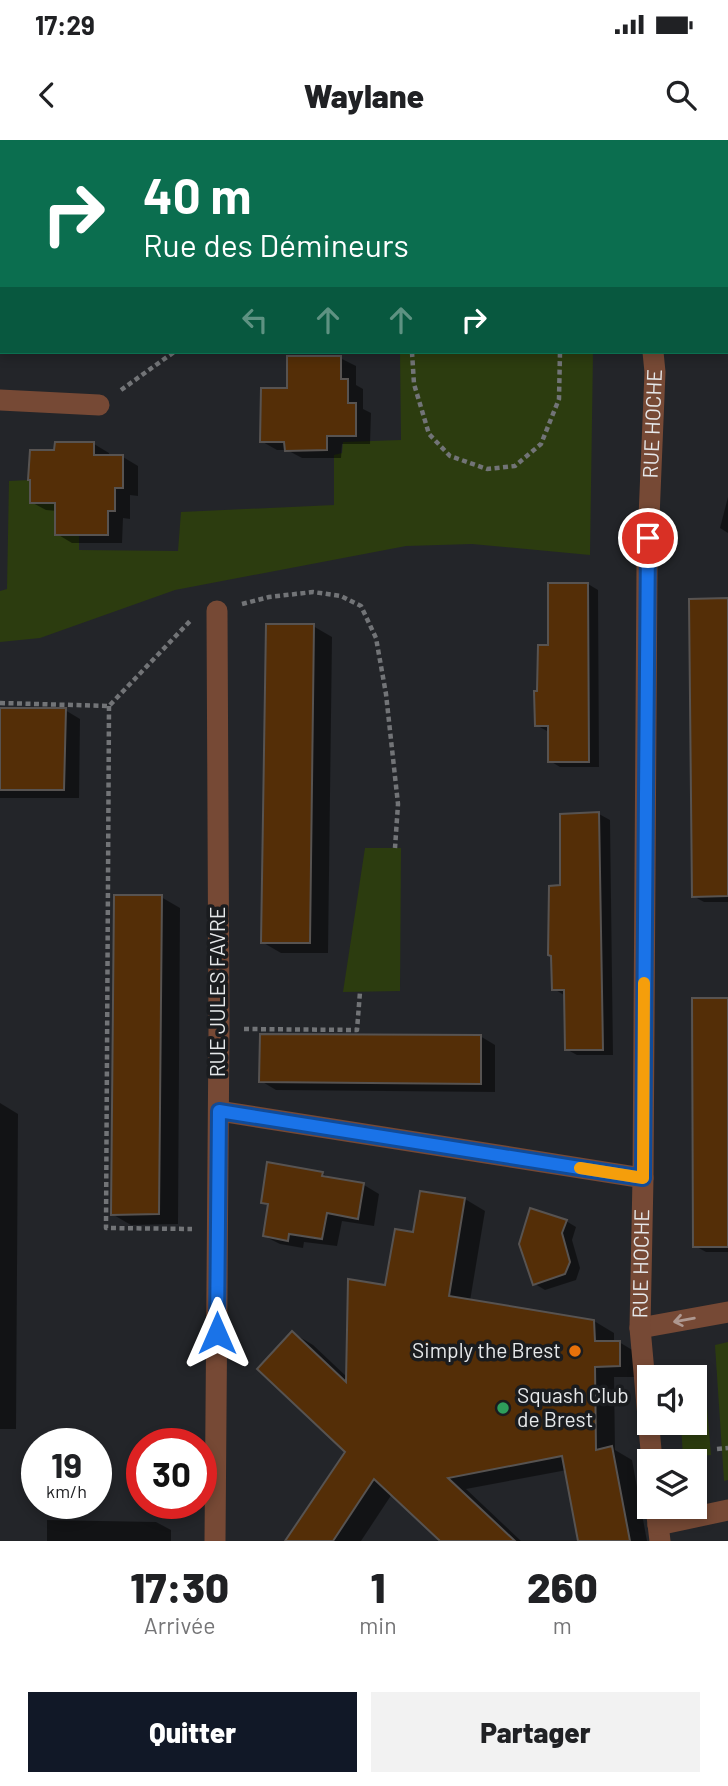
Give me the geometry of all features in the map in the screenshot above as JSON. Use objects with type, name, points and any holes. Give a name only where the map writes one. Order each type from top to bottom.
[{"type":"street","name":"RUE HOCHE","points":[[651,1449],[640,1328],[647,566],[655,372],[653,354]]},
{"type":"street","points":[[0,400],[99,405]]},
{"type":"street","name":"RUE JULES FAVRE","points":[[215,1541],[219,1111],[217,611]]},
{"type":"street","points":[[219,1111],[643,1178]]},
{"type":"street","points":[[640,1328],[728,1312]]},
{"type":"street","points":[[658,1524],[728,1510]]},
{"type":"path","points":[[99,405],[171,354]]},
{"type":"path","points":[[412,354],[414,384],[429,434],[450,456],[487,469],[516,466],[541,444],[559,399],[560,354]]},
{"type":"path","points":[[218,1229],[106,1228],[108,706],[194,616],[269,597],[313,592],[341,596],[361,606],[376,638],[386,694],[398,804],[395,848]]},
{"type":"path","points":[[0,703],[108,706]]},
{"type":"path","points":[[219,1029],[357,1030],[360,992]]},
{"type":"path","points":[[717,1449],[728,1448]]},
{"type":"green space","points":[[400,354],[593,354],[590,555],[472,544],[406,546],[175,590],[40,638],[0,642],[0,591],[7,589],[9,481],[30,480],[30,502],[55,503],[55,535],[79,535],[79,550],[178,551],[181,512],[334,505],[334,455],[342,453],[343,442],[401,440]]},
{"type":"green space","points":[[365,848],[401,848],[400,991],[343,992]]},
{"type":"green space","points":[[728,1342],[728,1480],[724,1481],[715,1345]]},
{"type":"green space","points":[[707,1407],[711,1455],[707,1455],[707,1449],[682,1449],[682,1435],[707,1435]]},
{"type":"building","points":[[287,356],[341,356],[341,379],[348,379],[348,403],[356,403],[356,436],[327,436],[327,450],[285,451],[284,442],[260,442],[261,388],[287,388]]},
{"type":"building","points":[[55,442],[94,442],[94,455],[123,455],[123,488],[115,488],[115,511],[108,511],[108,535],[55,535],[55,503],[30,503],[30,450],[54,450]]},
{"type":"building","points":[[548,583],[588,583],[589,762],[548,762],[548,726],[535,726],[534,691],[537,691],[538,645],[548,645]]},
{"type":"building","points":[[728,598],[728,896],[692,897],[689,599]]},
{"type":"building","points":[[266,624],[314,624],[310,943],[261,943]]},
{"type":"building","points":[[0,708],[66,708],[64,790],[0,790]]},
{"type":"building","points":[[599,812],[603,1050],[565,1050],[564,990],[552,990],[551,956],[548,955],[549,886],[560,885],[560,814]]},
{"type":"building","points":[[114,895],[162,895],[159,1214],[111,1215]]},
{"type":"building","points":[[692,998],[728,998],[728,1247],[693,1247]]},
{"type":"building","points":[[260,1034],[481,1035],[481,1084],[259,1082]]},
{"type":"building","points":[[267,1162],[364,1183],[358,1219],[327,1213],[322,1239],[289,1234],[288,1241],[263,1236],[268,1204],[261,1203]]},
{"type":"building","points":[[420,1191],[465,1198],[449,1296],[594,1320],[595,1341],[620,1341],[620,1366],[595,1367],[596,1450],[612,1446],[630,1541],[578,1541],[562,1456],[448,1478],[515,1541],[440,1541],[374,1479],[333,1541],[285,1541],[345,1452],[257,1369],[292,1331],[346,1382],[348,1279],[385,1285],[395,1229],[413,1232]]},
{"type":"building","points":[[530,1208],[567,1220],[562,1233],[570,1262],[565,1274],[533,1285],[519,1244]]},
{"type":"slow traffic","points":[[580,1168],[643,1178],[644,983]]},
{"type":"place","name":"Simply the Brest","points":[[575,1351]]},
{"type":"place","name":"Squash Club de Brest","points":[[503,1408]]},
{"type":"route","points":[[217,1333],[219,1111],[643,1178],[648,538]]}]
